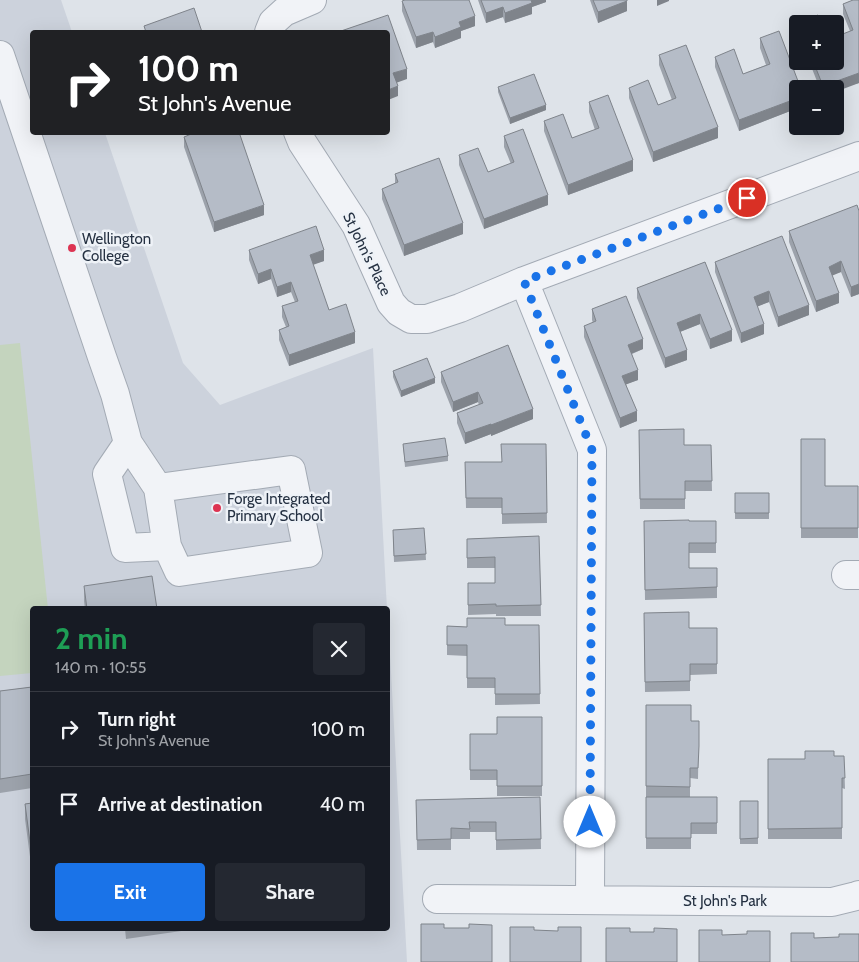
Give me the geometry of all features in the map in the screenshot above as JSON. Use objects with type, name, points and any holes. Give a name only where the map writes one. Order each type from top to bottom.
[{"type":"street","points":[[270,30],[273,22],[284,12],[312,0]]},
{"type":"street","points":[[0,55],[115,394],[128,443],[158,488],[167,546],[179,572],[308,553],[291,470],[158,488]]},
{"type":"street","name":"St John's Place","points":[[299,135],[356,225],[391,303],[411,319],[427,319],[460,308],[524,281],[859,156]]},
{"type":"street","points":[[524,281],[592,450],[590,900]]},
{"type":"street","points":[[128,443],[107,474],[125,548],[167,546]]},
{"type":"street","name":"St John's Park","points":[[437,899],[832,902],[859,895]]},
{"type":"shaded area","points":[[0,0],[61,0],[71,30],[30,30],[30,135],[106,135],[183,363],[220,405],[373,348],[387,606],[30,606],[30,931],[390,931],[390,654],[407,962],[0,962]]},
{"type":"green space","points":[[20,343],[48,606],[30,606],[30,673],[0,676],[0,345]]},
{"type":"building","points":[[469,0],[475,16],[459,22],[461,27],[435,37],[433,32],[416,37],[402,1]]},
{"type":"building","points":[[481,0],[531,0],[532,3],[505,13],[503,7],[486,13]]},
{"type":"building","points":[[593,0],[627,0],[627,1],[598,12]]},
{"type":"building","points":[[859,0],[859,73],[840,80],[821,80],[817,70],[844,70],[844,34],[853,30],[843,4]]},
{"type":"building","points":[[194,8],[201,30],[145,30],[144,26]]},
{"type":"building","points":[[388,15],[407,69],[393,73],[398,86],[390,89],[390,30],[344,30]]},
{"type":"building","points":[[779,31],[789,57],[789,70],[794,70],[798,80],[789,80],[789,101],[739,120],[715,57],[734,49],[743,74],[770,64],[760,38]]},
{"type":"building","points":[[686,45],[718,127],[653,152],[629,88],[648,80],[658,105],[676,98],[659,55]]},
{"type":"building","points":[[534,74],[546,105],[510,118],[498,87]]},
{"type":"building","points":[[608,95],[633,160],[568,185],[544,121],[563,114],[572,138],[599,128],[589,102]]},
{"type":"building","points":[[523,129],[548,195],[484,219],[459,155],[478,148],[488,172],[514,162],[504,136]]},
{"type":"building","points":[[189,135],[240,135],[264,205],[214,222],[184,137]]},
{"type":"building","points":[[439,158],[463,223],[404,245],[382,189],[398,182],[395,174]]},
{"type":"building","points":[[857,205],[859,211],[859,284],[851,287],[841,261],[829,267],[839,293],[816,301],[789,231]]},
{"type":"building","points":[[316,226],[324,250],[310,255],[329,310],[346,304],[355,332],[289,355],[279,330],[289,326],[282,306],[298,301],[291,282],[277,287],[271,269],[258,274],[249,250]]},
{"type":"building","points":[[782,236],[809,305],[778,317],[769,291],[754,297],[764,324],[741,333],[715,262]]},
{"type":"building","points":[[705,262],[732,330],[710,339],[700,314],[677,323],[687,350],[665,358],[637,288]]},
{"type":"building","points":[[626,296],[643,339],[628,345],[638,370],[622,376],[637,411],[620,418],[584,326],[596,321],[592,309]]},
{"type":"building","points":[[508,345],[533,409],[465,433],[457,413],[483,403],[478,392],[453,402],[441,372]]},
{"type":"building","points":[[427,358],[435,378],[401,391],[393,371]]},
{"type":"building","points":[[684,429],[684,445],[711,445],[712,481],[685,481],[685,499],[640,499],[639,430]]},
{"type":"building","points":[[445,438],[448,456],[405,462],[403,444]]},
{"type":"building","points":[[801,439],[825,439],[825,486],[858,486],[858,528],[801,528]]},
{"type":"building","points":[[501,444],[546,444],[547,513],[502,514],[502,498],[466,498],[465,462],[502,462]]},
{"type":"building","points":[[735,493],[769,493],[769,513],[735,513]]},
{"type":"building","points":[[644,521],[716,521],[716,543],[689,543],[689,568],[717,568],[717,587],[645,590]]},
{"type":"building","points":[[424,528],[426,554],[394,556],[393,530]]},
{"type":"building","points":[[539,536],[541,605],[468,605],[468,583],[495,583],[495,557],[467,558],[467,539]]},
{"type":"building","points":[[152,576],[157,606],[87,606],[84,586]]},
{"type":"building","points":[[689,612],[689,628],[717,628],[717,664],[690,664],[690,681],[645,682],[644,613]]},
{"type":"building","points":[[467,618],[505,618],[505,625],[539,625],[540,694],[495,694],[495,678],[467,678],[467,645],[447,645],[447,626],[467,627]]},
{"type":"building","points":[[30,687],[30,774],[0,779],[0,691]]},
{"type":"building","points":[[646,705],[691,705],[691,721],[699,721],[699,746],[698,768],[690,768],[690,787],[646,786]]},
{"type":"building","points":[[497,717],[542,717],[542,786],[497,786],[497,770],[470,770],[470,734],[497,734]]},
{"type":"building","points":[[805,751],[834,751],[834,756],[844,756],[845,778],[842,778],[842,828],[768,829],[768,759],[805,759]]},
{"type":"building","points":[[540,797],[541,839],[496,840],[496,822],[469,822],[470,829],[451,828],[451,839],[417,840],[416,800]]},
{"type":"building","points":[[646,797],[717,797],[717,823],[691,823],[691,838],[646,838]]},
{"type":"building","points":[[740,801],[758,801],[758,838],[740,839]]},
{"type":"building","points":[[30,803],[30,842],[25,804]]},
{"type":"building","points":[[421,924],[444,924],[444,928],[469,928],[469,924],[492,925],[492,962],[421,962]]},
{"type":"building","points":[[510,927],[534,927],[534,930],[558,931],[558,927],[581,927],[581,962],[510,962]]},
{"type":"building","points":[[606,928],[630,928],[630,932],[654,932],[654,928],[677,929],[677,962],[606,962]]},
{"type":"building","points":[[699,930],[722,930],[722,935],[747,934],[747,931],[770,931],[770,962],[699,962]]},
{"type":"building","points":[[791,933],[814,933],[814,938],[839,937],[839,934],[859,934],[859,962],[791,962]]},
{"type":"place","name":"Wellington College","points":[[72,248]]},
{"type":"place","name":"Forge Integrated Primary School","points":[[217,508]]},
{"type":"route","points":[[590,822],[592,450],[524,281],[747,198]]}]
